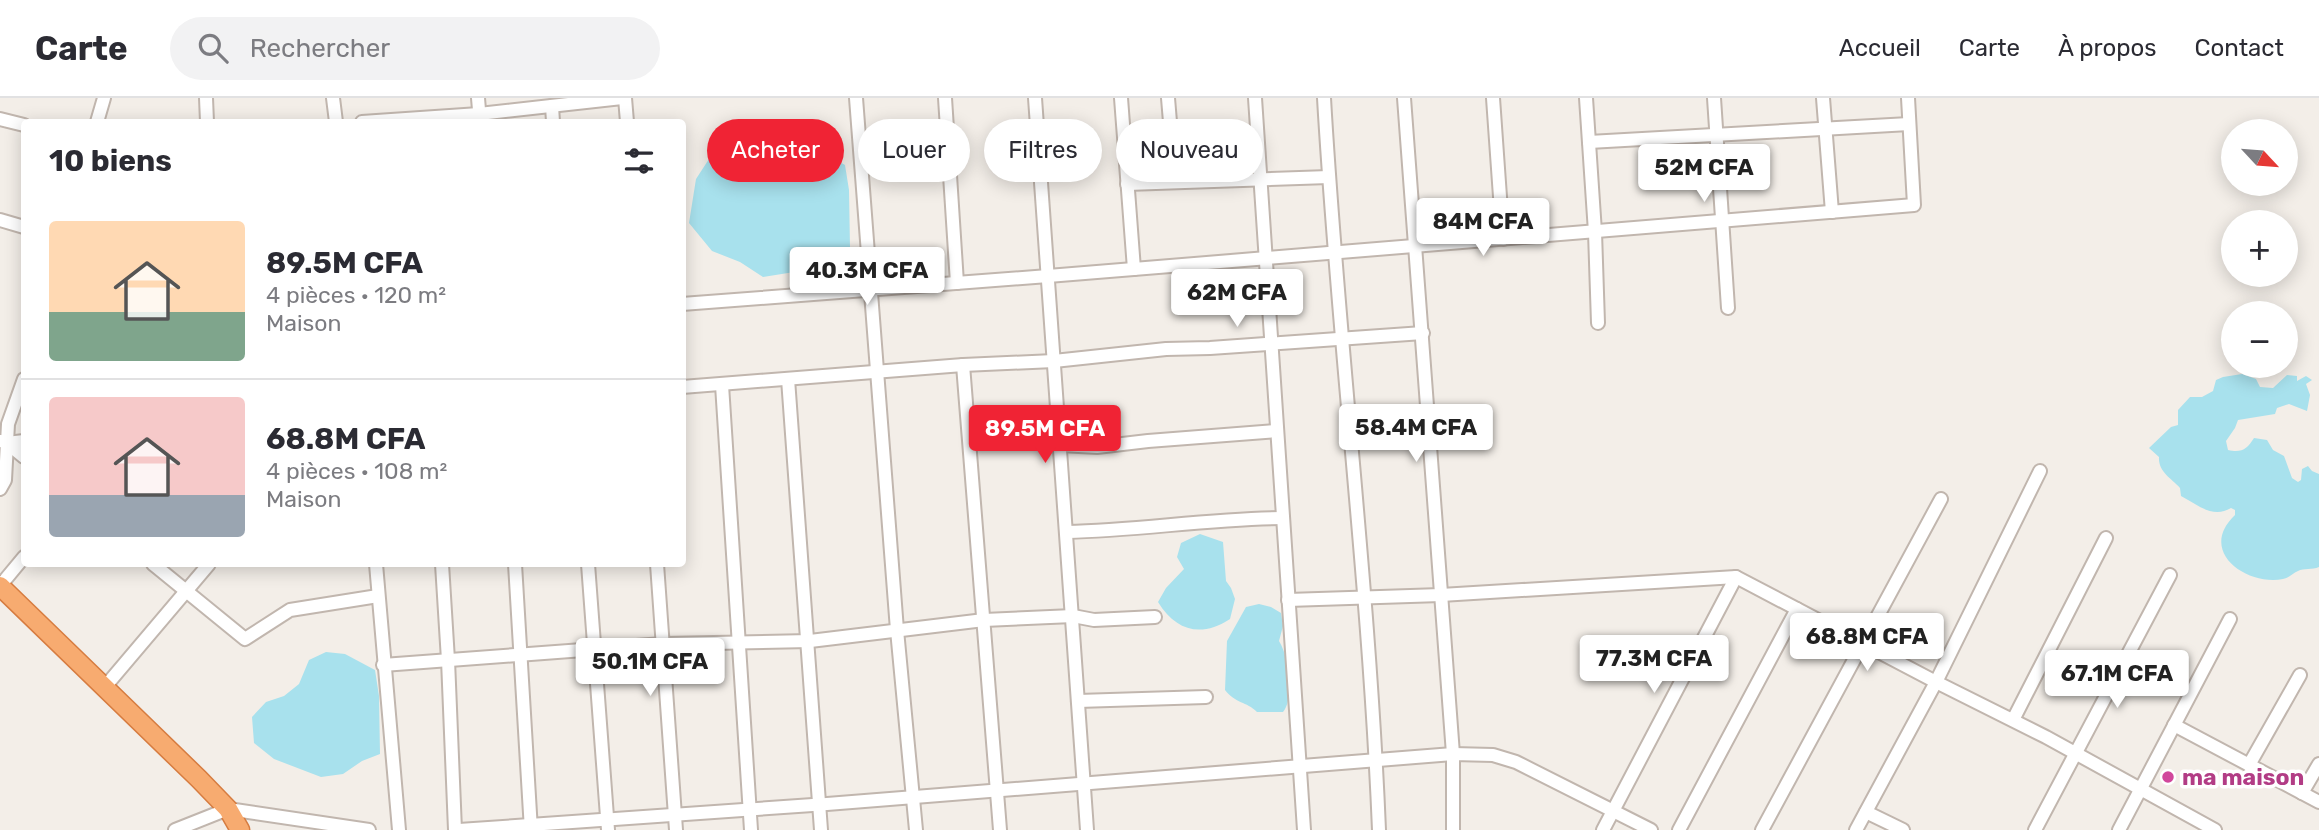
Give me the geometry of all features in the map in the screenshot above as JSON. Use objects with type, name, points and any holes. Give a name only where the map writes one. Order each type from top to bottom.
[{"type":"highway","points":[[0,586],[228,809],[240,830]]},
{"type":"street","points":[[98,119],[104,98]]},
{"type":"street","points":[[206,98],[207,119]]},
{"type":"street","points":[[334,98],[336,119]]},
{"type":"street","points":[[478,98],[479,118]]},
{"type":"street","points":[[452,119],[479,118],[624,98],[627,119]]},
{"type":"street","points":[[856,98],[897,630],[916,830]]},
{"type":"street","points":[[945,98],[957,283]]},
{"type":"street","points":[[1035,98],[1087,830]]},
{"type":"street","points":[[1121,98],[1134,269]]},
{"type":"street","points":[[1168,98],[1170,119]]},
{"type":"street","points":[[1255,98],[1256,119]]},
{"type":"street","points":[[1324,98],[1333,253],[1365,598],[1379,830]]},
{"type":"street","points":[[1404,98],[1453,754],[1454,830]]},
{"type":"street","points":[[1493,98],[1503,239]]},
{"type":"street","points":[[1586,98],[1598,323]]},
{"type":"street","points":[[1714,98],[1727,308]]},
{"type":"street","points":[[1823,98],[1832,212]]},
{"type":"street","points":[[686,304],[1914,205],[1908,98]]},
{"type":"street","points":[[552,106],[553,119]]},
{"type":"street","points":[[0,119],[21,124]]},
{"type":"street","points":[[1589,142],[1909,124]]},
{"type":"street","points":[[1263,179],[1329,177]]},
{"type":"street","points":[[1128,184],[1175,182]]},
{"type":"street","points":[[1260,182],[1304,830]]},
{"type":"street","points":[[0,220],[21,226]]},
{"type":"street","points":[[686,387],[963,365],[1054,361],[1166,349],[1423,333]]},
{"type":"street","points":[[963,365],[1000,830]]},
{"type":"street","points":[[788,379],[821,830]]},
{"type":"street","points":[[722,385],[751,830]]},
{"type":"street","points":[[0,489],[5,480],[4,442],[21,388]]},
{"type":"street","points":[[1060,445],[1097,447],[1277,431]]},
{"type":"street","points":[[4,442],[21,455]]},
{"type":"street","points":[[1856,830],[1936,682],[2040,471]]},
{"type":"street","points":[[1762,830],[1941,499]]},
{"type":"street","points":[[1067,532],[1116,531],[1230,519],[1283,518]]},
{"type":"street","points":[[2013,720],[2106,538]]},
{"type":"street","points":[[0,586],[21,560]]},
{"type":"street","points":[[157,567],[244,639],[290,610],[378,596]]},
{"type":"street","points":[[104,688],[206,567]]},
{"type":"street","points":[[376,567],[399,830]]},
{"type":"street","points":[[442,567],[457,830],[608,824],[675,814],[1453,754],[1493,755],[1516,762],[1651,830]]},
{"type":"street","points":[[515,567],[531,827]]},
{"type":"street","points":[[588,567],[608,824]]},
{"type":"street","points":[[657,567],[676,830]]},
{"type":"street","points":[[2035,830],[2170,575]]},
{"type":"street","points":[[1603,830],[1736,577]]},
{"type":"street","points":[[1288,600],[1441,596],[1736,577],[2076,753],[2201,827],[2216,830]]},
{"type":"street","points":[[1679,830],[1797,609]]},
{"type":"street","points":[[383,665],[663,645],[807,641],[984,621],[1073,616],[1094,620],[1154,617]]},
{"type":"street","points":[[2119,830],[2230,619]]},
{"type":"street","points":[[2249,765],[2300,675]]},
{"type":"street","points":[[1078,701],[1206,697]]},
{"type":"street","points":[[2174,726],[2319,802]]},
{"type":"street","points":[[2302,793],[2319,765]]},
{"type":"street","points":[[174,830],[228,809],[369,830]]},
{"type":"street","points":[[1866,812],[1903,830]]},
{"type":"water","points":[[707,162],[707,182],[844,182],[844,164],[849,190],[850,248],[831,255],[813,269],[763,277],[740,262],[712,251],[689,223],[696,179]]},
{"type":"water","points":[[2306,376],[2312,380],[2306,384],[2310,395],[2307,411],[2289,404],[2277,408],[2275,414],[2238,420],[2226,441],[2228,450],[2237,451],[2246,447],[2254,438],[2267,440],[2273,450],[2284,456],[2292,478],[2298,482],[2301,480],[2302,469],[2308,466],[2319,474],[2319,567],[2300,570],[2287,578],[2269,580],[2242,571],[2231,563],[2224,553],[2221,541],[2235,510],[2231,508],[2212,511],[2181,496],[2180,488],[2163,471],[2159,457],[2149,448],[2171,427],[2178,425],[2178,410],[2190,397],[2202,397],[2213,391],[2216,380],[2253,378],[2260,387],[2273,388],[2284,378],[2297,378],[2297,381]]},
{"type":"water","points":[[1200,534],[1223,542],[1226,581],[1235,599],[1230,619],[1199,630],[1173,620],[1158,602],[1166,588],[1184,569],[1177,557],[1181,543]]},
{"type":"water","points":[[1259,604],[1281,613],[1283,626],[1279,641],[1288,667],[1290,687],[1283,712],[1257,712],[1225,690],[1227,641],[1246,607]]},
{"type":"water","points":[[326,652],[345,654],[375,670],[379,696],[380,754],[362,761],[343,774],[321,777],[274,759],[254,743],[252,717],[266,702],[284,696],[299,684],[309,660]]},
{"type":"place","name":"ma maison","points":[[2168,777]]}]
